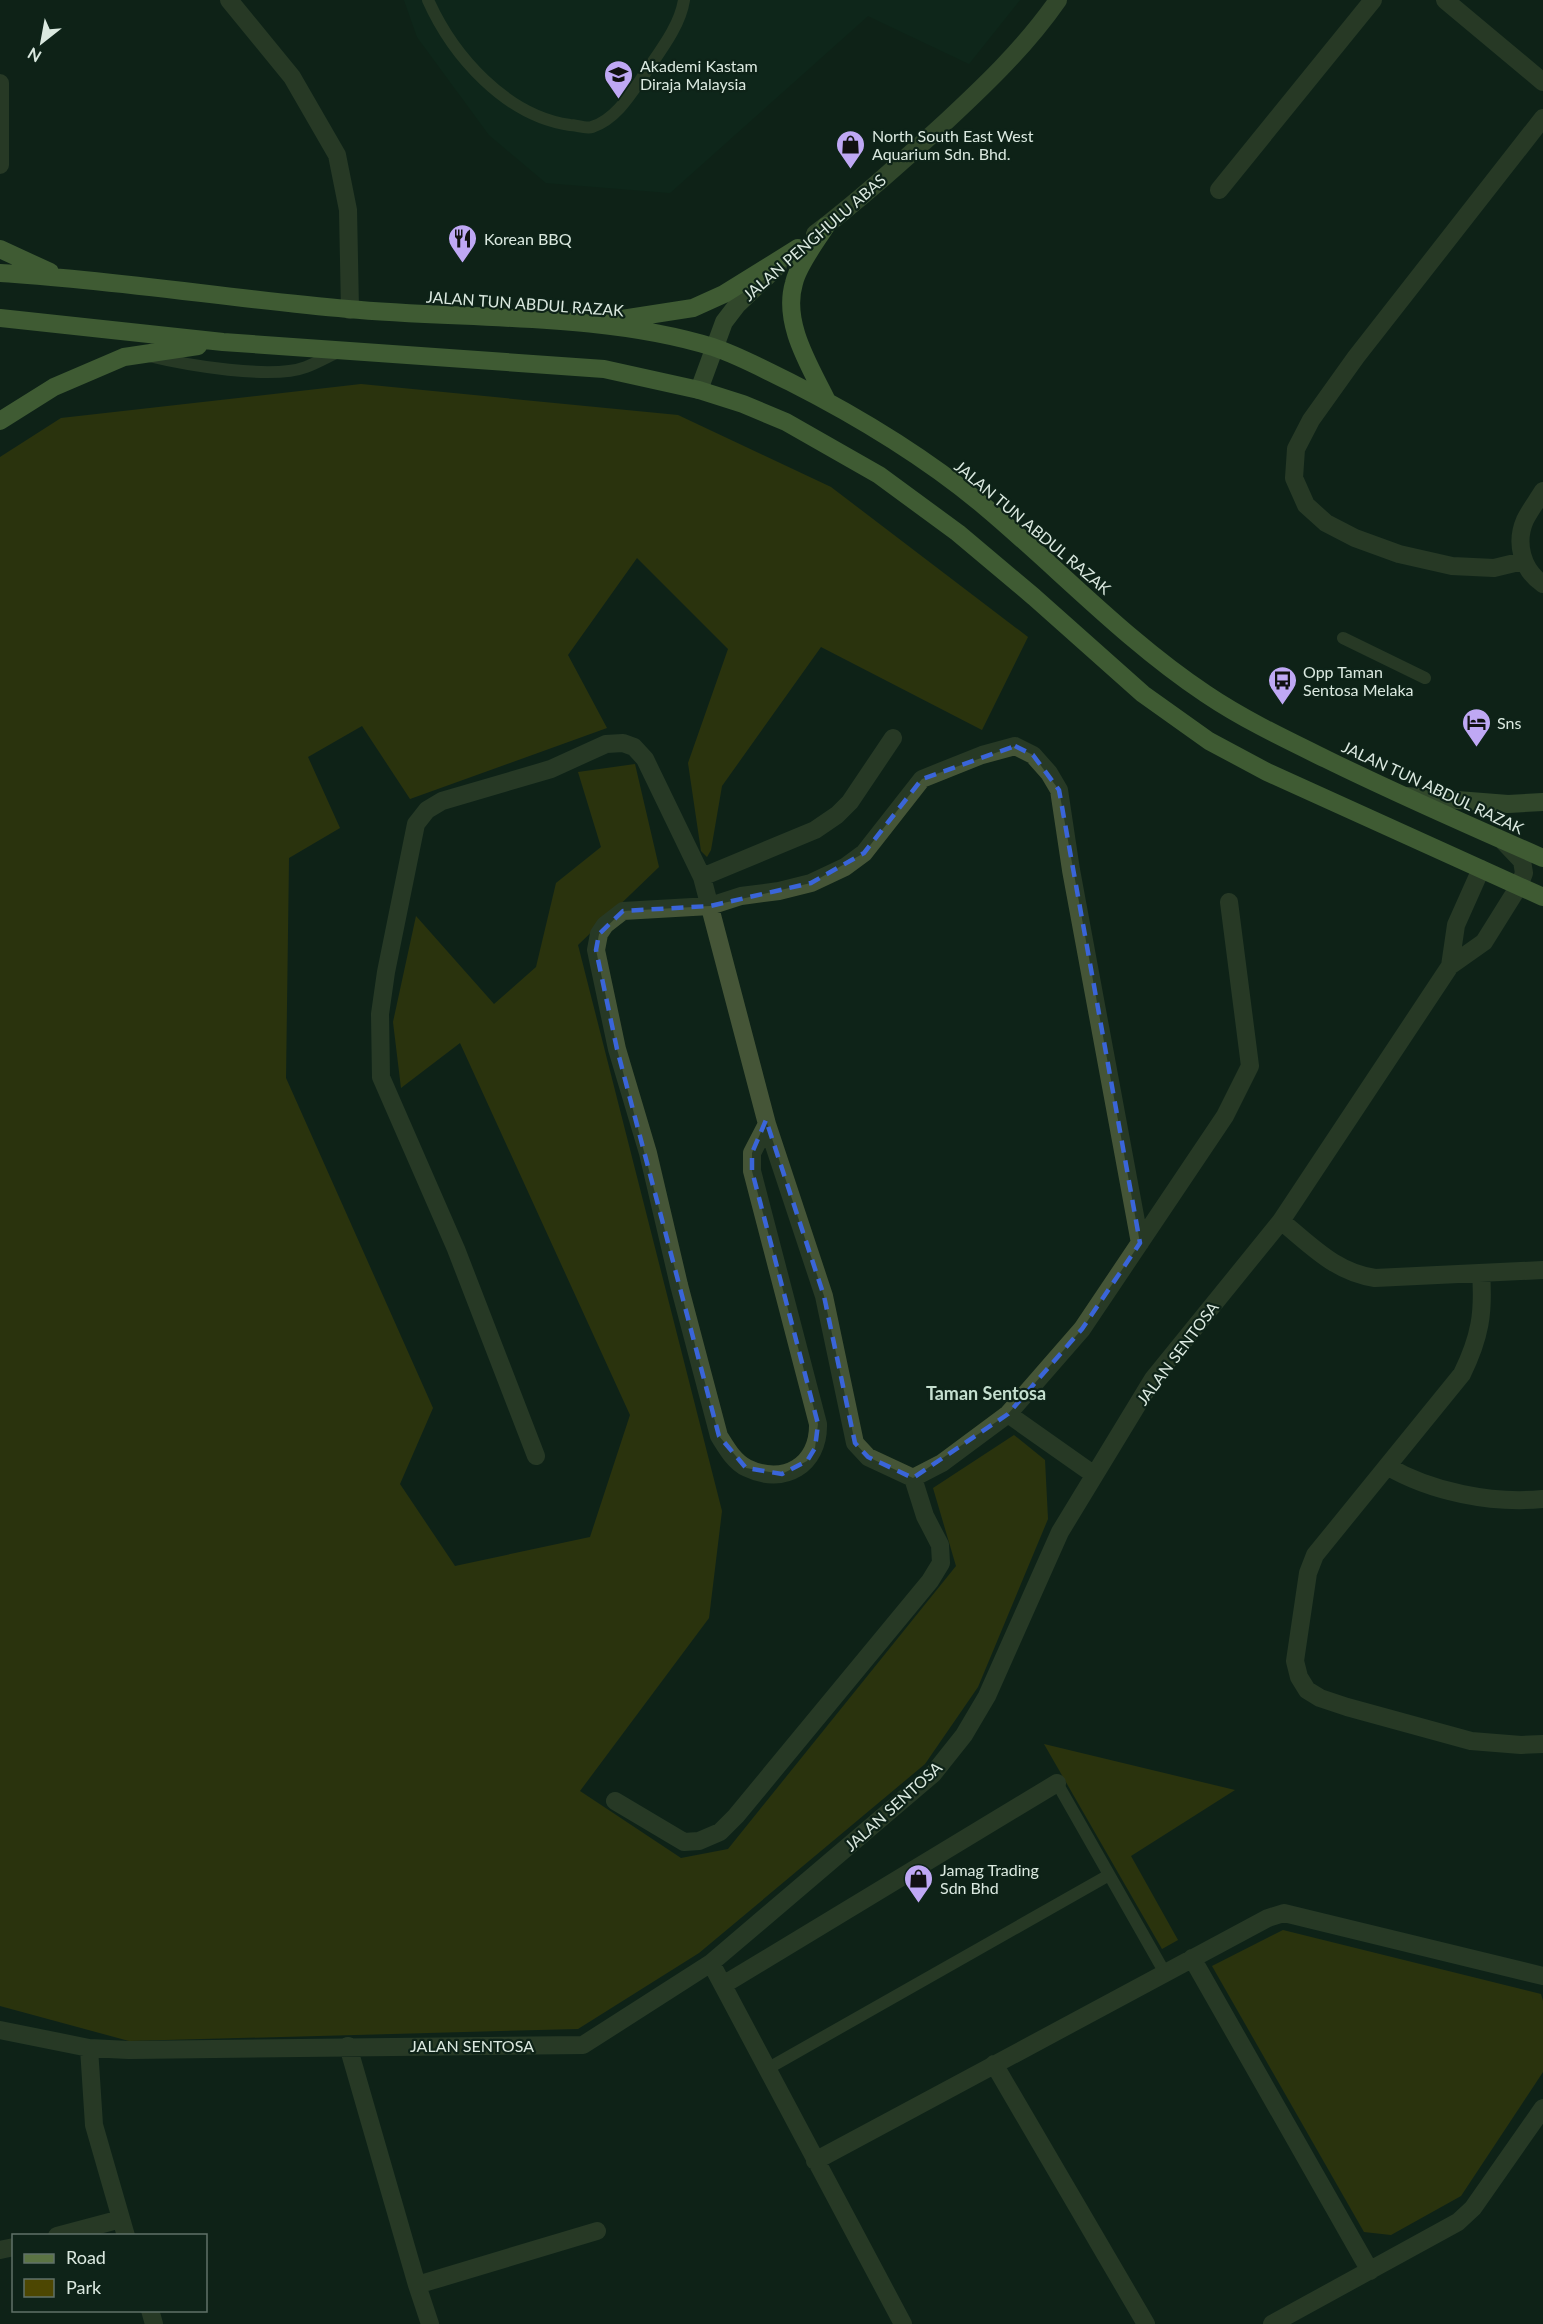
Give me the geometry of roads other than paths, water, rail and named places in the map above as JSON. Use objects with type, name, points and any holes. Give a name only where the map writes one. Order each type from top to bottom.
[{"type":"highway","points":[[826,226],[794,281],[791,299],[796,333],[827,401]]},
{"type":"highway","points":[[589,324],[666,314],[693,308],[724,294],[798,248]]},
{"type":"highway","points":[[0,249],[61,277]]},
{"type":"highway","name":"JALAN TUN ABDUL RAZAK","points":[[0,273],[61,277],[350,310],[589,324],[662,335],[713,347],[756,365],[827,401],[908,449],[982,504],[1141,646],[1205,693],[1248,720],[1401,796],[1502,840],[1541,854]]},
{"type":"highway","points":[[0,318],[223,342],[604,369],[699,390],[742,404],[786,422],[879,475],[958,533],[1143,694],[1209,741],[1267,772],[1543,897]]},
{"type":"highway","points":[[0,421],[54,387],[124,357],[223,342]]},
{"type":"main road","name":"JALAN PENGHULU ABAS","points":[[699,390],[724,322],[737,305],[798,248],[914,151],[981,90],[1024,44],[1052,2]]},
{"type":"main road","points":[[1401,796],[1508,804],[1543,802]]},
{"type":"street","points":[[229,0],[292,77],[337,155],[348,210],[350,310]]},
{"type":"street","points":[[1219,190],[1373,0]]},
{"type":"street","points":[[1445,0],[1543,82]]},
{"type":"street","points":[[0,83],[0,165]]},
{"type":"street","points":[[1523,561],[1494,568],[1452,566],[1399,554],[1355,538],[1326,523],[1306,505],[1294,478],[1296,449],[1311,420],[1356,357],[1543,118]]},
{"type":"street","points":[[1543,491],[1525,521],[1520,541],[1523,561],[1543,584]]},
{"type":"street","points":[[702,877],[815,830],[837,815],[850,802],[892,738]]},
{"type":"street","points":[[536,1456],[456,1249],[381,1077],[380,1014],[386,972],[416,824],[427,810],[442,801],[551,769],[606,744],[623,743],[634,747],[645,759],[702,877],[767,1124],[824,1296],[855,1443],[868,1457],[913,1478],[925,1516],[940,1545],[941,1563],[930,1581],[736,1816],[720,1832],[699,1842],[684,1842],[615,1801]]},
{"type":"street","points":[[767,1124],[752,1153],[752,1171],[818,1424],[815,1449],[807,1461],[799,1468],[782,1474],[746,1468],[728,1450],[719,1436],[679,1285],[648,1153],[617,1049],[596,950],[599,934],[605,925],[623,911],[710,906],[741,896],[778,891],[811,883],[845,867],[864,853],[922,779],[982,755],[1015,746],[1033,755],[1049,772],[1059,790],[1071,870],[1140,1243]]},
{"type":"street","points":[[1502,840],[1522,861],[1524,873],[1519,886]]},
{"type":"street","name":"JALAN SENTOSA","points":[[1450,966],[1456,925],[1480,869]]},
{"type":"street","name":"JALAN SENTOSA","points":[[0,2030],[89,2048],[129,2050],[583,2045],[711,1964],[933,1774],[958,1743],[987,1696],[1060,1532],[1093,1474],[1153,1379],[1281,1221],[1450,966],[1484,942],[1519,886]]},
{"type":"street","points":[[913,1478],[942,1463],[1008,1414],[1082,1329],[1225,1116],[1250,1066],[1229,902]]},
{"type":"street","points":[[1281,1221],[1340,1267],[1357,1275],[1375,1278],[1543,1270]]},
{"type":"street","points":[[1481,1273],[1483,1301],[1481,1326],[1473,1352],[1462,1374],[1315,1555],[1308,1573],[1295,1661],[1299,1677],[1307,1690],[1320,1698],[1347,1707],[1471,1741],[1521,1745],[1543,1743]]},
{"type":"street","points":[[1008,1414],[1093,1474]]},
{"type":"street","points":[[1386,1466],[1402,1475],[1444,1489],[1520,1501],[1543,1499]]},
{"type":"street","points":[[723,1985],[1057,1783]]},
{"type":"street","points":[[815,2161],[1192,1958],[1268,1918],[1284,1913],[1543,1976]]},
{"type":"street","points":[[1192,1958],[1370,2271]]},
{"type":"street","points":[[711,1964],[903,2324]]},
{"type":"street","points":[[348,2046],[430,2324]]},
{"type":"street","points":[[65,2234],[124,2227],[94,2126],[89,2048]]},
{"type":"street","points":[[994,2064],[1146,2324]]},
{"type":"street","points":[[1272,2324],[1458,2222],[1473,2208],[1543,2108]]},
{"type":"street","points":[[417,2285],[597,2231]]},
{"type":"lane","points":[[428,0],[440,27],[464,58],[507,100],[549,122],[591,127],[614,114],[636,87],[666,42],[684,0]]},
{"type":"lane","points":[[142,355],[193,367],[280,371],[304,368],[341,351]]},
{"type":"lane","points":[[1343,638],[1425,678]]},
{"type":"lane","points":[[1057,1783],[1165,1973]]},
{"type":"lane","points":[[767,2069],[1109,1875]]},
{"type":"place","name":"Akademi Kastam Diraja Malaysia","points":[[619,100]]},
{"type":"place","name":"North South East West Aquarium Sdn. Bhd.","points":[[851,170]]},
{"type":"place","name":"Korean BBQ","points":[[463,264]]},
{"type":"place","name":"Opp Taman Sentosa Melaka","points":[[1282,706]]},
{"type":"place","name":"Sns","points":[[1476,748]]},
{"type":"place","name":"Jamag Trading Sdn Bhd","points":[[919,1904]]},
{"type":"district","name":"Taman Sentosa","points":[[986,1393]]}]
